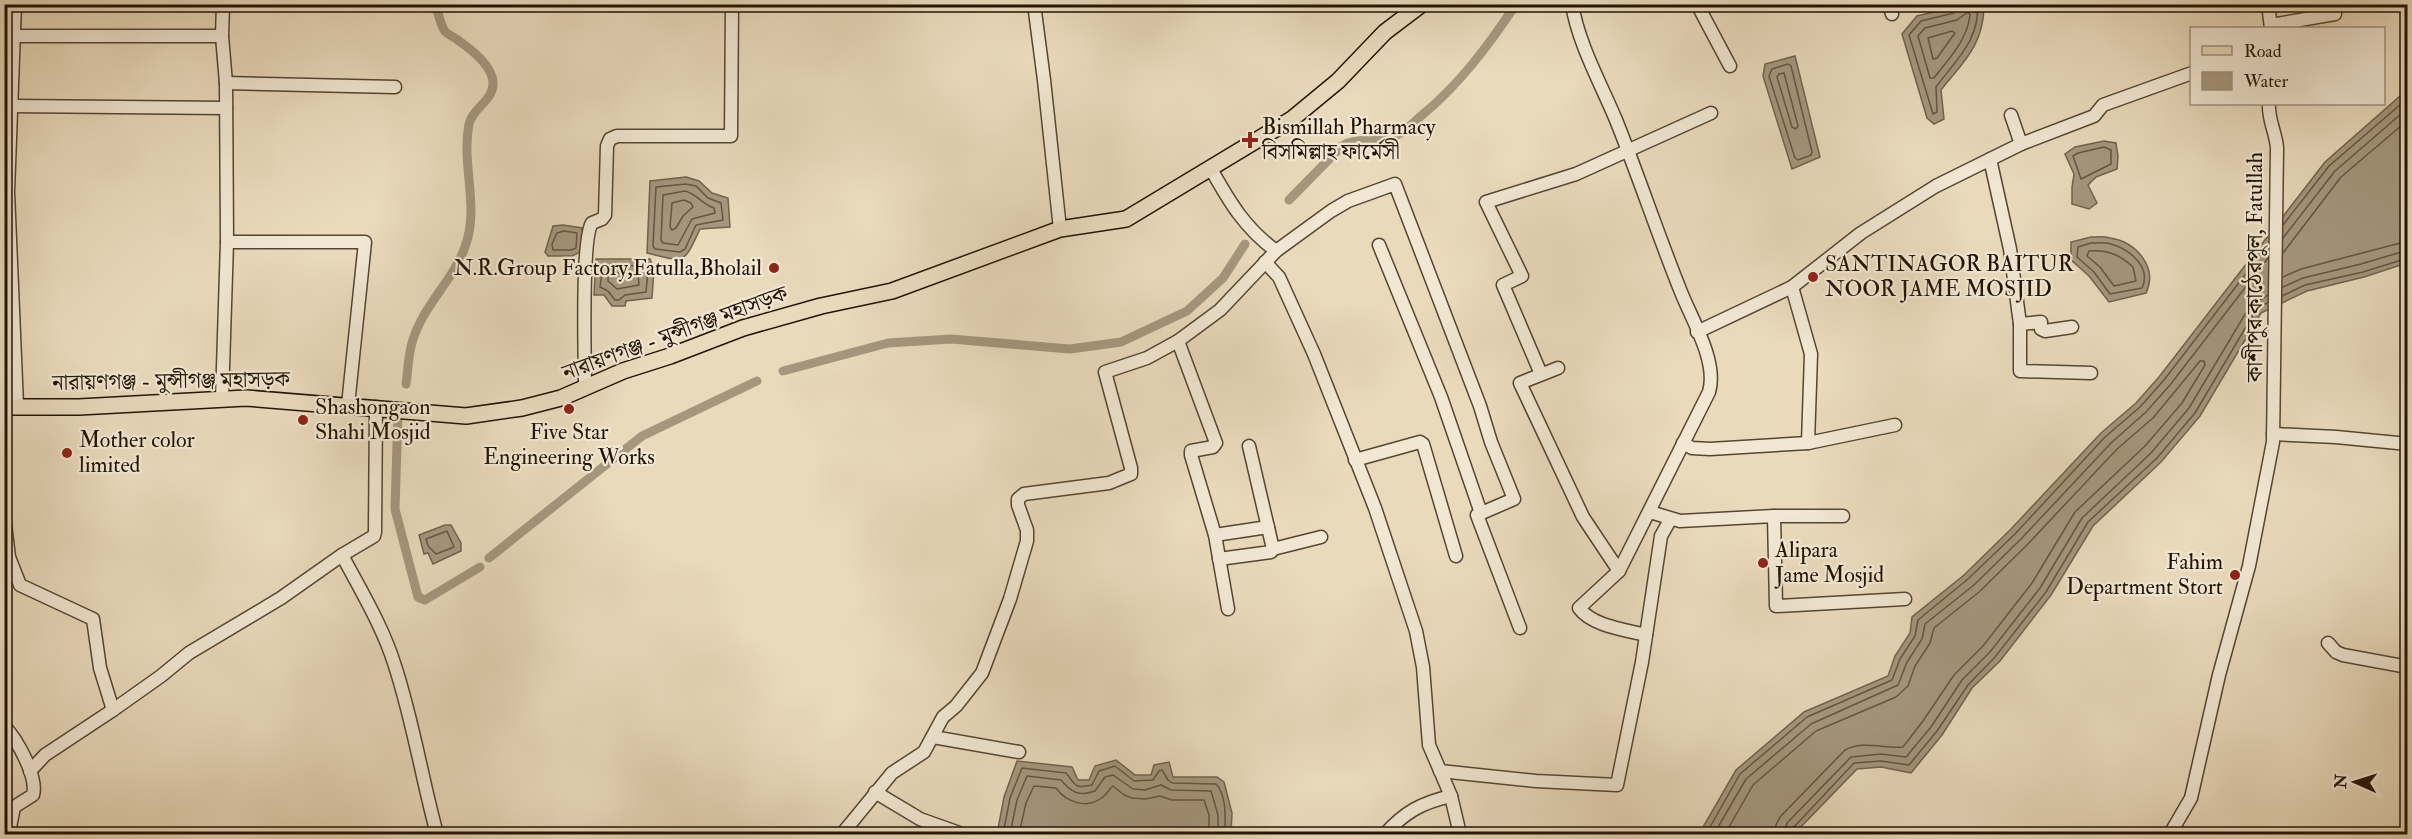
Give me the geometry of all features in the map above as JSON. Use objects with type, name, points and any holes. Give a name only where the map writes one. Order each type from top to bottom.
[{"type":"main road","name":"নারায়ণগঞ্জ - মুন্সীগঞ্জ মহাসড়ক","points":[[11,406],[79,407],[222,399],[279,399],[466,416],[522,408],[561,398],[623,371],[743,328],[821,306],[892,291],[1059,229],[1126,219],[1292,119],[1338,81],[1385,32],[1422,4]]},
{"type":"street","points":[[11,406],[6,192],[12,106],[10,37],[15,4]]},
{"type":"street","points":[[222,399],[227,242],[226,83],[222,36],[224,4]]},
{"type":"street","points":[[585,388],[585,271],[589,230],[592,223],[602,219],[605,215],[607,146],[610,139],[617,136],[731,136],[732,4]]},
{"type":"street","points":[[1034,4],[1059,229]]},
{"type":"street","points":[[1572,4],[1580,35],[1628,150],[1710,364],[1712,383],[1619,571],[1579,608],[1584,615],[1603,623],[1646,636]]},
{"type":"street","points":[[1697,4],[1731,66]]},
{"type":"street","points":[[2268,4],[2271,27],[2335,14]]},
{"type":"street","points":[[10,37],[222,36]]},
{"type":"street","points":[[1697,332],[1791,287],[1861,233],[1936,186],[2021,144],[2094,116],[2103,105],[2190,74]]},
{"type":"street","points":[[226,83],[395,87]]},
{"type":"street","name":"কাশীপুর কাঠেরপুল, Fatullah","points":[[2170,834],[2191,798],[2219,675],[2249,566],[2273,434],[2277,138],[2271,128],[2269,105]]},
{"type":"street","points":[[12,106],[225,108]]},
{"type":"street","points":[[1541,374],[1503,285],[1522,276],[1486,202],[1576,174],[1711,113]]},
{"type":"street","points":[[2011,115],[2021,144]]},
{"type":"street","points":[[1990,159],[2010,249],[2020,324],[2020,371],[2091,372]]},
{"type":"street","points":[[1211,169],[1235,211],[1257,237],[1276,251]]},
{"type":"street","points":[[842,834],[892,773],[924,752],[943,717],[956,706],[982,673],[1010,599],[1027,542],[1027,530],[1018,499],[1024,494],[1108,483],[1131,474],[1105,372],[1147,358],[1178,341],[1220,310],[1276,251],[1331,211],[1348,201],[1395,184],[1514,499],[1477,515],[1520,628]]},
{"type":"street","points":[[227,242],[365,242],[348,405]]},
{"type":"street","points":[[1378,245],[1441,398],[1481,513]]},
{"type":"street","points":[[1264,262],[1279,277],[1314,354],[1375,508],[1416,631],[1423,667],[1430,745],[1451,796],[1460,834]]},
{"type":"street","points":[[1791,287],[1811,354],[1808,443]]},
{"type":"street","points":[[2020,324],[2041,322],[2042,330],[2045,331],[2072,327]]},
{"type":"street","points":[[1178,341],[1216,443],[1213,447],[1195,450],[1191,453],[1215,535],[1228,609]]},
{"type":"street","points":[[1558,368],[1520,383],[1583,517],[1619,571]]},
{"type":"street","points":[[30,771],[45,755],[161,676],[189,653],[281,598],[342,555],[374,536],[376,407]]},
{"type":"street","points":[[1683,443],[1692,448],[1710,449],[1808,443],[1894,425]]},
{"type":"street","points":[[2273,434],[2408,444]]},
{"type":"street","points":[[1355,460],[1420,442],[1423,444],[1456,556]]},
{"type":"street","points":[[1249,446],[1273,549]]},
{"type":"street","points":[[1650,512],[1670,520],[1680,521],[1774,516],[1843,516]]},
{"type":"street","points":[[4,516],[9,557],[20,585],[93,619],[95,622],[100,668],[113,710]]},
{"type":"street","points":[[1774,516],[1776,606],[1905,599]]},
{"type":"street","points":[[1440,771],[1536,781],[1617,785],[1646,636],[1661,536],[1670,520]]},
{"type":"street","points":[[1215,535],[1268,526]]},
{"type":"street","points":[[1219,559],[1321,537]]},
{"type":"street","points":[[342,555],[379,626],[395,665],[437,834]]},
{"type":"street","points":[[2328,644],[2343,655],[2408,667]]},
{"type":"street","points":[[4,726],[16,742],[30,771],[35,789],[33,795],[14,807],[10,827],[4,831]]},
{"type":"street","points":[[933,737],[1019,752]]},
{"type":"street","points":[[875,792],[920,819],[962,834]]},
{"type":"street","points":[[1384,834],[1401,817],[1418,807],[1427,802],[1451,796]]},
{"type":"water","points":[[1964,5],[1984,7],[1983,21],[1970,53],[1941,90],[1944,119],[1934,124],[1927,118],[1902,34],[1917,16]]},
{"type":"water","points":[[1795,56],[1820,157],[1792,169],[1763,76],[1765,64]]},
{"type":"water","points":[[2407,90],[2407,263],[2364,277],[2307,291],[2261,313],[2200,416],[2161,462],[2093,526],[2051,595],[2000,661],[1972,688],[1942,735],[1911,773],[1881,767],[1857,769],[1794,834],[1699,834],[1736,770],[1804,712],[1888,676],[1895,656],[1910,633],[1912,617],[1964,575],[2011,529],[2101,433],[2136,403],[2159,377],[2325,162]]},
{"type":"water","points":[[2104,141],[2116,143],[2117,169],[2096,177],[2088,185],[2097,203],[2089,209],[2072,204],[2074,174],[2065,154],[2075,147]]},
{"type":"water","points":[[686,177],[699,181],[712,193],[728,198],[730,227],[700,229],[690,250],[681,258],[647,253],[650,181]]},
{"type":"water","points":[[553,226],[582,228],[582,251],[572,256],[548,256],[545,252]]},
{"type":"water","points":[[2091,237],[2120,240],[2143,258],[2149,274],[2146,293],[2109,302],[2089,276],[2071,260],[2071,242]]},
{"type":"water","points":[[596,259],[650,259],[654,269],[652,298],[626,301],[625,306],[612,306],[604,295],[594,295]]},
{"type":"water","points":[[451,525],[461,543],[461,551],[433,564],[428,553],[424,554],[419,535]]},
{"type":"water","points":[[1116,760],[1135,775],[1151,775],[1154,765],[1169,762],[1173,777],[1217,777],[1224,782],[1232,813],[1231,834],[1083,834],[1067,831],[1064,834],[997,834],[1004,797],[1017,761],[1072,767],[1078,780],[1089,780],[1095,766]]},
{"type":"waterway","points":[[406,384],[416,330],[453,271],[465,247],[471,217],[467,155],[469,124],[471,118],[490,94],[493,82],[489,70],[481,59],[444,30],[435,4]]},
{"type":"waterway","points":[[1289,200],[1342,146],[1356,141],[1385,139],[1408,128],[1461,78],[1516,4]]},
{"type":"waterway","points":[[783,371],[888,343],[951,339],[1070,349],[1121,342],[1187,311],[1223,278],[1245,244]]},
{"type":"waterway","points":[[489,558],[642,436],[757,381]]},
{"type":"waterway","points":[[398,413],[395,509],[418,597],[425,600],[480,567]]},
{"type":"place","name":"Bismillah Pharmacy বিসমিল্লাহ ফার্মেসী","points":[[1250,140]]},
{"type":"place","name":"N.R.Group Factory,Fatulla,Bholail","points":[[774,268]]},
{"type":"place","name":"SANTINAGOR BAITUR NOOR JAME MOSJID","points":[[1813,277]]},
{"type":"place","name":"Five Star Engineering Works","points":[[569,409]]},
{"type":"place","name":"Shashongaon Shahi Mosjid","points":[[303,420]]},
{"type":"place","name":"Mother color limited","points":[[67,453]]},
{"type":"place","name":"Alipara Jame Mosjid","points":[[1763,563]]},
{"type":"place","name":"Fahim Department Stort","points":[[2235,575]]}]
